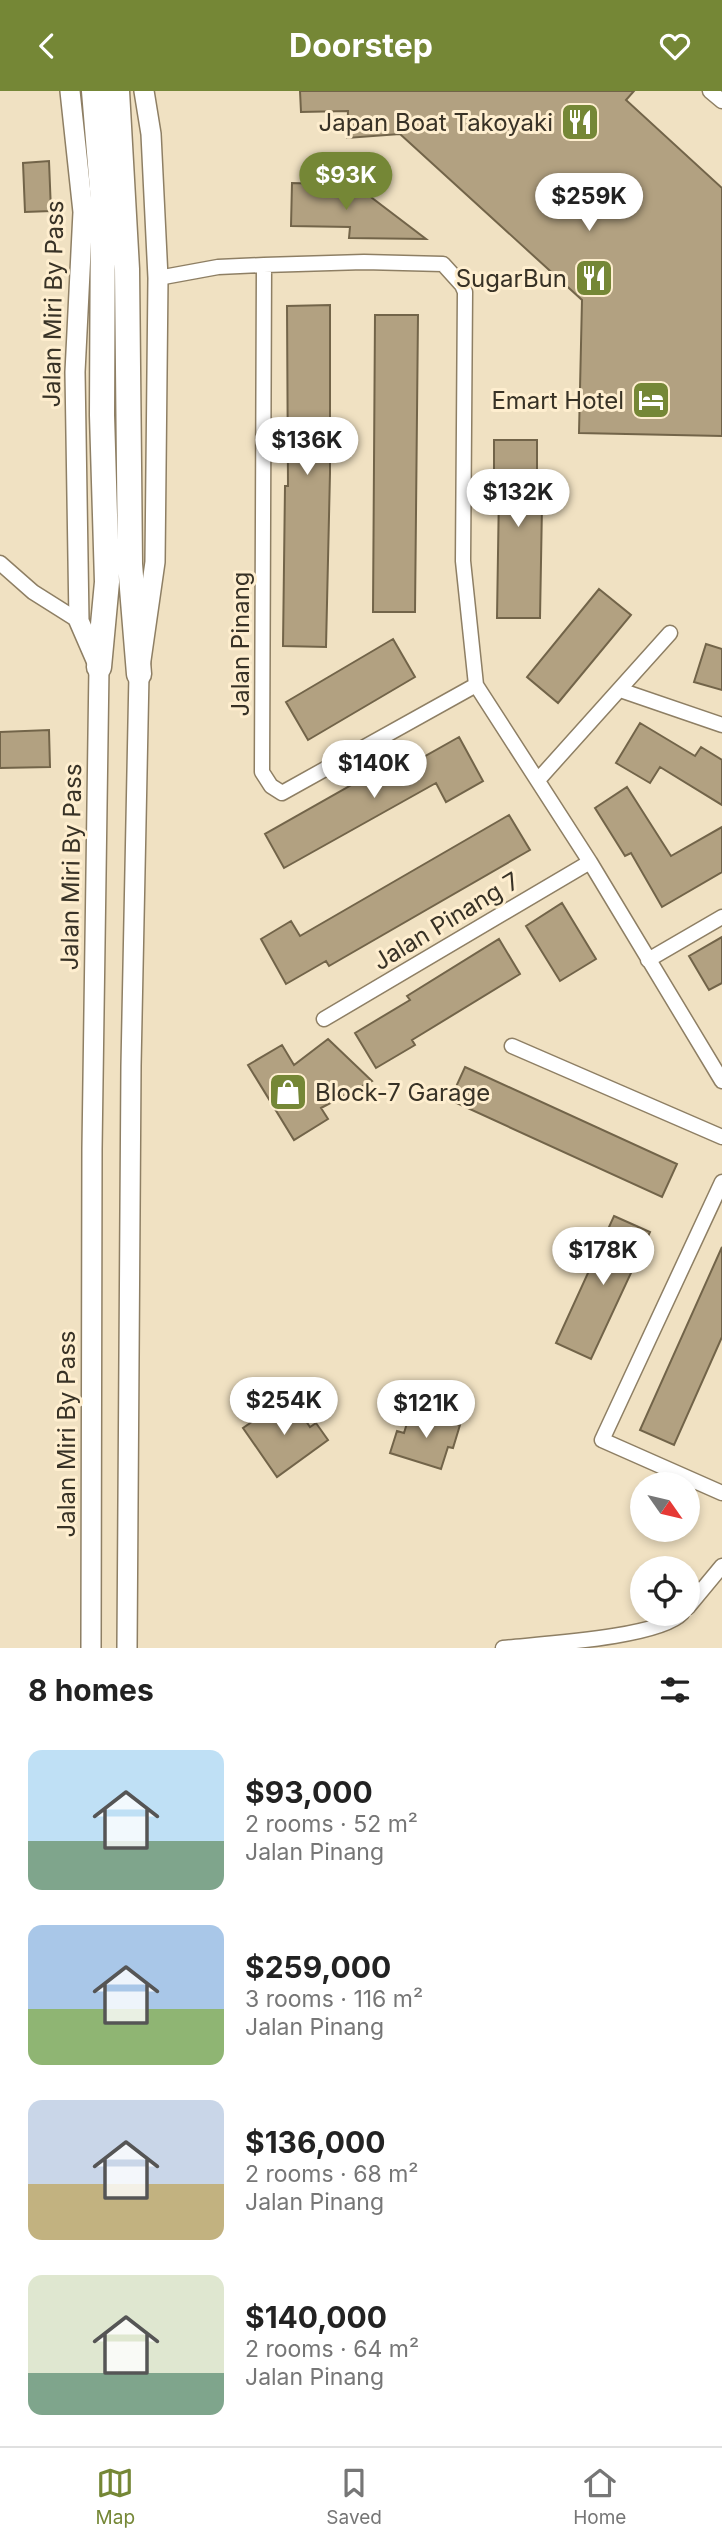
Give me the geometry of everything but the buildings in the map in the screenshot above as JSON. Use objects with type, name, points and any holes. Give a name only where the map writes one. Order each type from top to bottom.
[{"type":"highway","points":[[94,91],[103,201],[102,415],[107,582],[99,667]]},
{"type":"highway","points":[[117,91],[127,269],[130,563],[139,674]]},
{"type":"main road","name":"Jalan Miri By Pass","points":[[70,91],[83,212],[75,372],[79,621],[99,667],[92,1163],[91,1648]]},
{"type":"main road","points":[[127,1648],[130,1093],[139,674],[155,562],[158,278],[151,134],[144,91]]},
{"type":"street","points":[[710,91],[722,101]]},
{"type":"street","points":[[158,278],[218,267],[364,262],[443,264],[462,285],[465,292],[463,561],[476,685],[590,862],[722,1081]]},
{"type":"street","name":"Jalan Pinang","points":[[264,265],[262,772],[271,786],[282,793],[476,685]]},
{"type":"street","points":[[0,563],[33,592],[79,621]]},
{"type":"street","points":[[538,780],[670,633]]},
{"type":"street","points":[[620,690],[722,725]]},
{"type":"street","name":"Jalan Pinang 7","points":[[324,1019],[590,862]]},
{"type":"street","points":[[648,960],[722,917]]},
{"type":"street","points":[[512,1046],[722,1137]]},
{"type":"street","points":[[722,1182],[602,1440],[722,1493]]},
{"type":"street","points":[[700,1593],[722,1566]]},
{"type":"street","points":[[503,1648],[584,1640],[659,1626]]},
{"type":"place","name":"Japan Boat Takoyaki","points":[[580,122]]},
{"type":"place","name":"SugarBun","points":[[594,278]]},
{"type":"place","name":"Emart Hotel","points":[[651,400]]},
{"type":"place","name":"Block-7 Garage","points":[[288,1092]]}]
